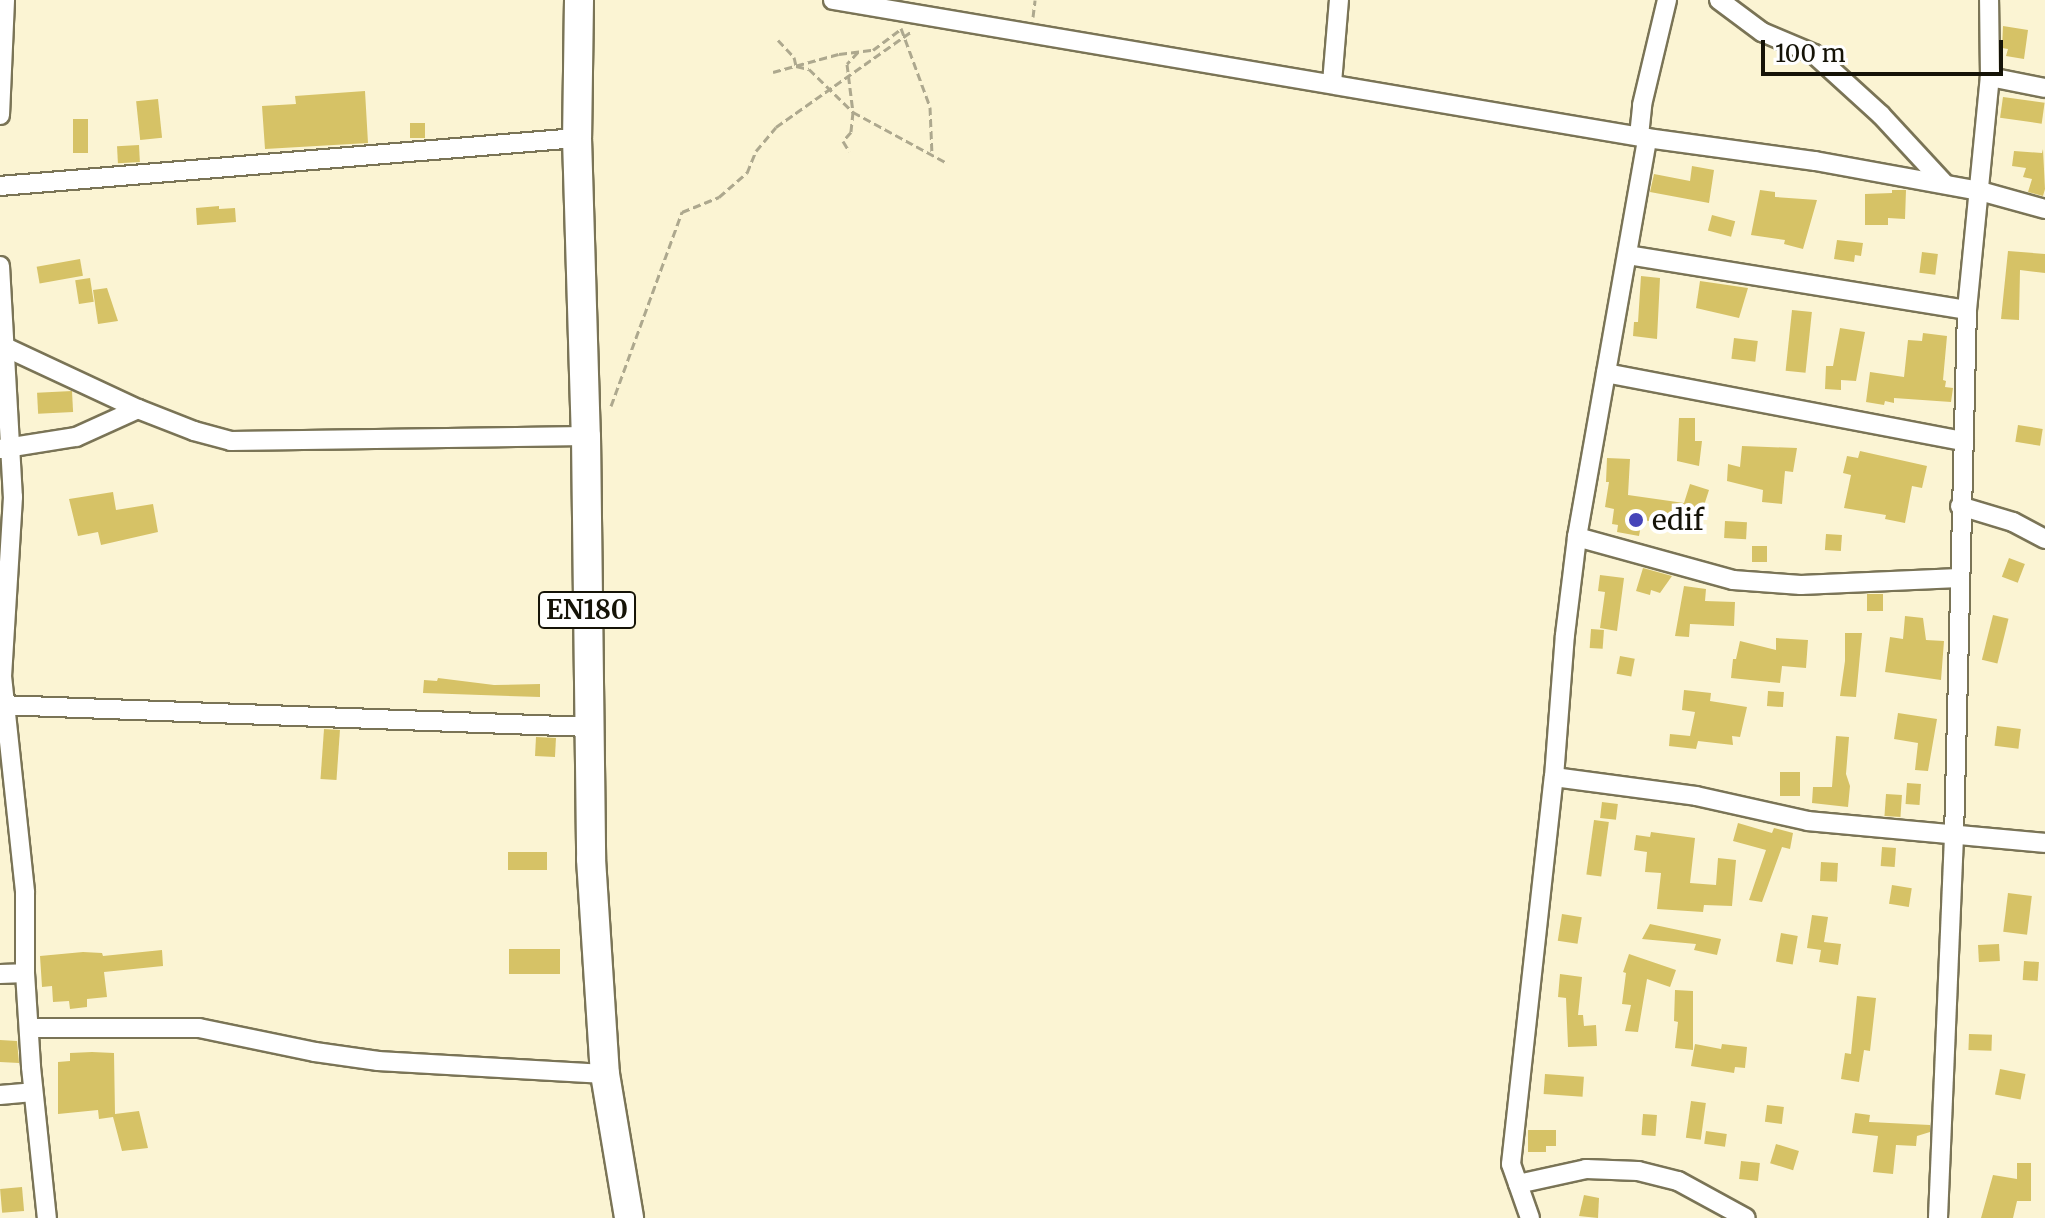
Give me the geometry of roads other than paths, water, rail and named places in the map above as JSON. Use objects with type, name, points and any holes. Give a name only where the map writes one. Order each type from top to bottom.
[{"type":"main road","name":"EN180","points":[[579,0],[577,138],[586,436],[591,859],[605,1074],[629,1218]]},
{"type":"street","points":[[0,115],[5,0]]},
{"type":"street","points":[[833,0],[1643,137],[1945,184],[2045,209]]},
{"type":"street","points":[[1332,83],[1339,0]]},
{"type":"street","points":[[1530,1218],[1511,1164],[1577,537],[1628,255],[1643,137],[1642,105],[1667,0]]},
{"type":"street","points":[[1719,0],[1762,32],[1814,54],[1881,115],[1945,184]]},
{"type":"street","points":[[1938,1218],[1954,837],[1967,310],[1990,77],[1989,0]]},
{"type":"street","points":[[1990,77],[2045,88]]},
{"type":"street","points":[[0,186],[577,138]]},
{"type":"street","points":[[1628,255],[1967,310]]},
{"type":"street","points":[[0,266],[5,347],[5,449],[13,497],[4,575],[3,704],[25,893],[25,973],[33,1092],[47,1218]]},
{"type":"street","points":[[5,347],[138,409],[194,431],[231,441],[586,436]]},
{"type":"street","points":[[1606,373],[1964,441]]},
{"type":"street","points":[[5,449],[76,437],[138,409]]},
{"type":"street","points":[[1960,506],[2013,522],[2045,539]]},
{"type":"street","points":[[1577,537],[1733,580],[1801,585],[1959,578]]},
{"type":"street","points":[[3,704],[588,727]]},
{"type":"street","points":[[1554,777],[1696,796],[1808,821],[1954,837],[2045,843]]},
{"type":"street","points":[[0,837],[19,836]]},
{"type":"street","points":[[0,974],[25,973]]},
{"type":"street","points":[[29,1028],[199,1028],[315,1052],[378,1061],[605,1074]]},
{"type":"street","points":[[0,1095],[33,1092]]},
{"type":"street","points":[[1518,1184],[1586,1169],[1638,1171],[1678,1181],[1746,1218]]},
{"type":"place","name":"edif","points":[[1636,520]]}]
